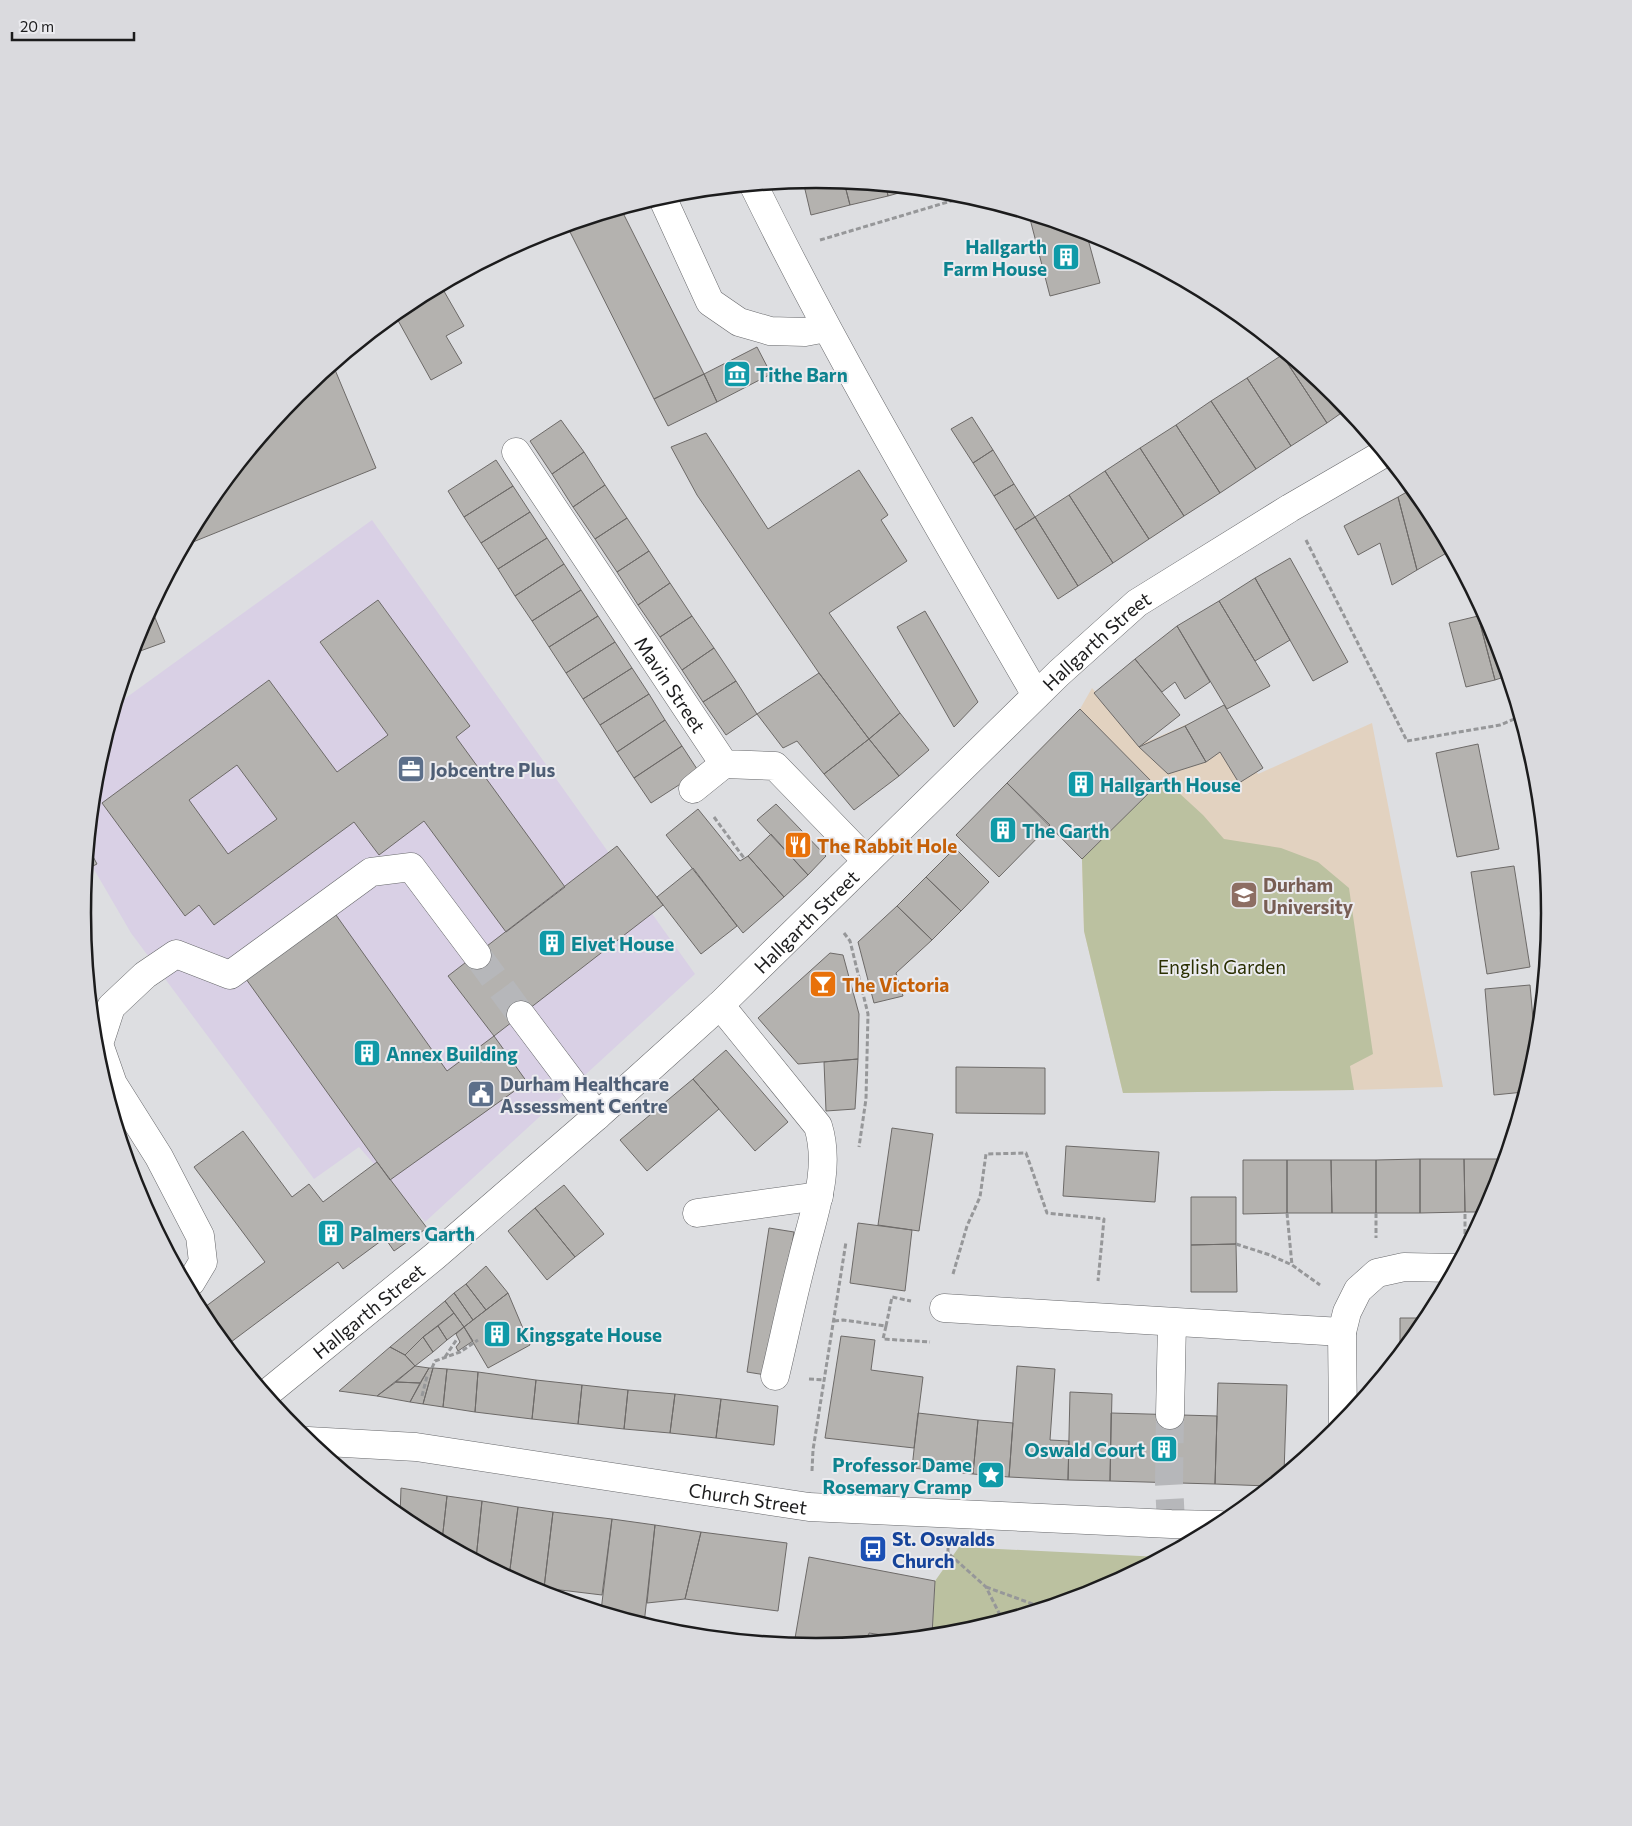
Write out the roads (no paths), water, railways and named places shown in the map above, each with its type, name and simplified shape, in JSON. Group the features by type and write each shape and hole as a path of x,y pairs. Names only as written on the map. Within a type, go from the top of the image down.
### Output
{"street":[{"path":"756,191 826,328 1036,695"},
{"path":"665,204 710,302 739,322 770,330 805,332 826,328"},
{"name":"Mavin Street","path":"516,452 724,764"},
{"name":"Hallgarth Street","path":"270,1390 435,1256 597,1116 720,1005 1036,695 1138,604 1290,508 1379,457"},
{"path":"693,789 724,764 775,766 867,861"},
{"path":"102,1035 111,1007 145,975 176,954 230,975 371,872 411,867 477,955"},
{"path":"720,1005 818,1126 822,1139 823,1168 819,1196 802,1258 775,1376"},
{"path":"521,1015 597,1116"},
{"path":"110,1076 113,1084 159,1156 200,1236 203,1262 192,1281"},
{"path":"697,1213 819,1196"},
{"path":"1342,1410 1344,1322 1358,1290 1377,1273 1404,1267 1448,1268"},
{"path":"944,1308 1172,1323 1344,1322"},
{"path":"1170,1415 1172,1323"},
{"name":"Church Street","path":"320,1441 416,1447 809,1507 1206,1524"}],"tunnel":[{"path":"477,955 521,1015"},
{"path":"1170,1415 1169,1483 1171,1524"}],"place":[{"name":"Hallgarth Farm House","path":"1066,257"},
{"name":"Tithe Barn","path":"737,374"},
{"name":"Jobcentre Plus","path":"411,769"},
{"name":"Hallgarth House","path":"1081,784"},
{"name":"The Garth","path":"1003,830"},
{"name":"The Rabbit Hole","path":"798,845"},
{"name":"Durham University","path":"1244,895"},
{"name":"Elvet House","path":"552,943"},
{"name":"The Victoria","path":"823,984"},
{"name":"Annex Building","path":"367,1053"},
{"name":"Durham Healthcare Assessment Centre","path":"481,1094"},
{"name":"Palmers Garth","path":"331,1233"},
{"name":"Kingsgate House","path":"497,1334"},
{"name":"Oswald Court","path":"1164,1449"},
{"name":"Professor Dame Rosemary Cramp","path":"991,1475"},
{"name":"St. Oswalds Church","path":"873,1549"}],"park label":[{"name":"English Garden","path":"1222,966"}]}
